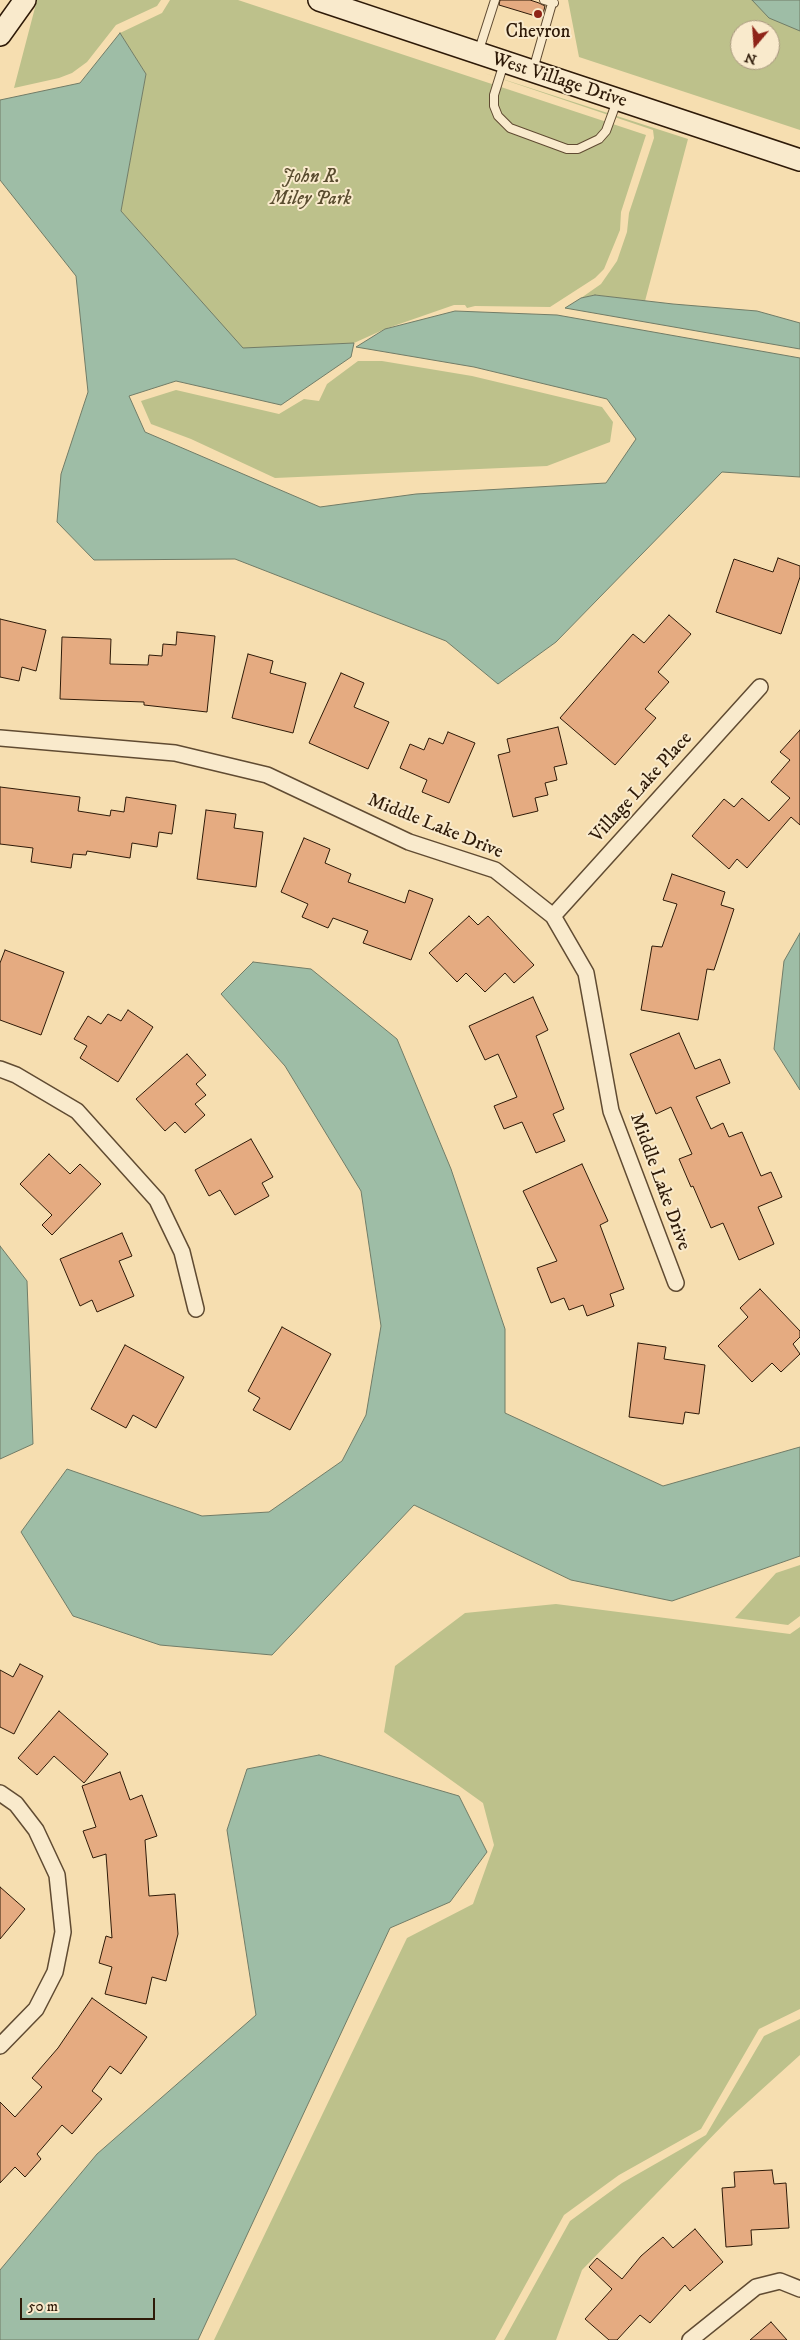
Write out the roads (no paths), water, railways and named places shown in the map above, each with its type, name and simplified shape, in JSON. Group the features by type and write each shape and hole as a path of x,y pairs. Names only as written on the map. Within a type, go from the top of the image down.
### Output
{"street":[{"path":"0,35 25,0"},
{"name":"West Village Drive","path":"318,0 800,160"},
{"name":"Village Lake Place","path":"553,916 760,687"},
{"name":"Middle Lake Drive","path":"0,738 175,753 267,775 408,842 495,870 553,916 586,973 611,1111 676,1283"},
{"path":"0,1069 16,1075 77,1111 157,1200 182,1252 196,1309"},
{"path":"0,1793 16,1804 36,1830 57,1875 63,1932 55,1972 36,2009 0,2046"},
{"path":"690,2340 756,2287 780,2281 800,2289"}],"lane":[{"path":"478,54 495,0"},
{"path":"533,72 553,2 544,0"},
{"path":"504,62 494,95 494,106 498,116 510,128 567,148 578,149 599,139 606,131 618,100"}],"place":[{"name":"Chevron","path":"538,14"}],"park label":[{"name":"John R. Miley Park","path":"311,189"}]}
